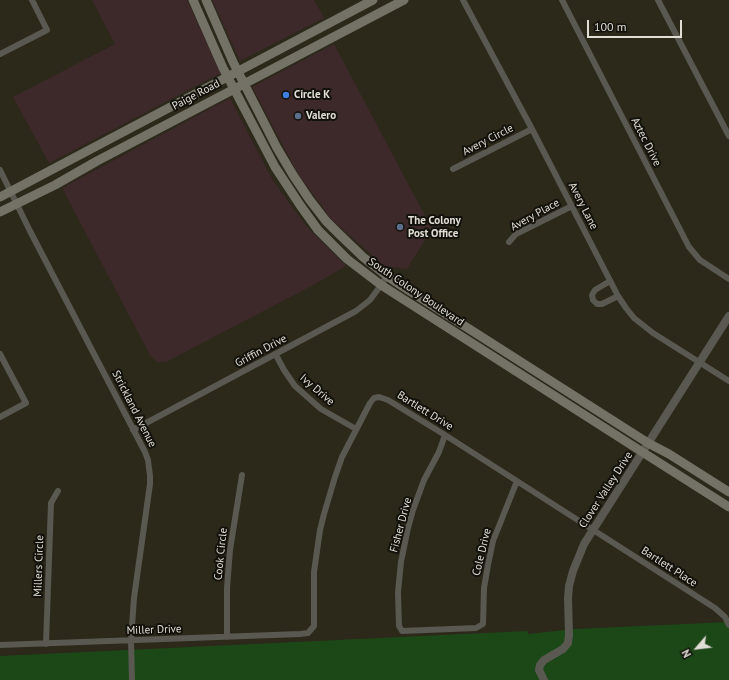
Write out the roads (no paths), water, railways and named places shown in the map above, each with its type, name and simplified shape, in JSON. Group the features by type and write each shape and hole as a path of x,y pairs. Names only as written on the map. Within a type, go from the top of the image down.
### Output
{"main road":[{"name":"South Colony Boulevard","path":"206,0 244,84 277,148 293,175 326,221 362,257 386,276 648,443 669,454 729,492"},
{"name":"Paige Road","path":"0,197 373,0"},
{"name":"Paige Road","path":"0,212 55,185 129,144 404,0"},
{"name":"South Colony Boulevard","path":"197,2 234,89 275,167 318,230 336,248 381,285 729,507"},
{"path":"319,28 328,40"},
{"path":"122,132 129,144"},
{"path":"300,205 309,198"},
{"path":"336,248 338,234"},
{"path":"489,354 495,345"}],"street":[{"path":"0,54 47,30 32,0"},
{"name":"Avery Lane","path":"463,0 532,129 618,296 630,313 644,326 729,381"},
{"name":"Aztec Drive","path":"562,0 689,247 700,260 729,279"},
{"path":"658,0 729,136"},
{"name":"Avery Circle","path":"453,169 532,129"},
{"name":"Strickland Avenue","path":"0,170 16,204 148,460 150,476 149,496 141,542 134,598 131,640 132,680"},
{"name":"Avery Place","path":"509,242 516,234 572,206"},
{"name":"Griffin Drive","path":"133,430 356,311 370,300 386,276"},
{"path":"610,281 594,290 592,294 593,300 597,304 602,304 618,296"},
{"name":"Clover Valley Drive","path":"544,680 539,670 540,665 544,660 563,649 568,643 569,586 584,544 729,316"},
{"path":"0,354 26,403 0,417"},
{"name":"Ivy Drive","path":"276,355 295,386 321,409 356,429"},
{"name":"Bartlett Drive","path":"308,633 314,626 314,572 320,530 342,457 374,398 379,397 388,400 593,530"},
{"name":"Fisher Drive","path":"445,435 440,452 424,480 408,528 401,562 398,592 400,626 402,630 476,628"},
{"name":"Cook Circle","path":"227,637 230,550 242,475"},
{"name":"Cole Drive","path":"476,628 483,624 484,588 493,541 517,481"},
{"name":"Millers Circle","path":"46,644 51,503 58,491"},
{"name":"Bartlett Place","path":"593,530 715,608 725,617 729,625"},
{"name":"Miller Drive","path":"0,645 308,633"}],"place":[{"name":"Circle K","path":"286,95"},
{"name":"Valero","path":"298,116"},
{"name":"The Colony Post Office","path":"400,227"}]}
